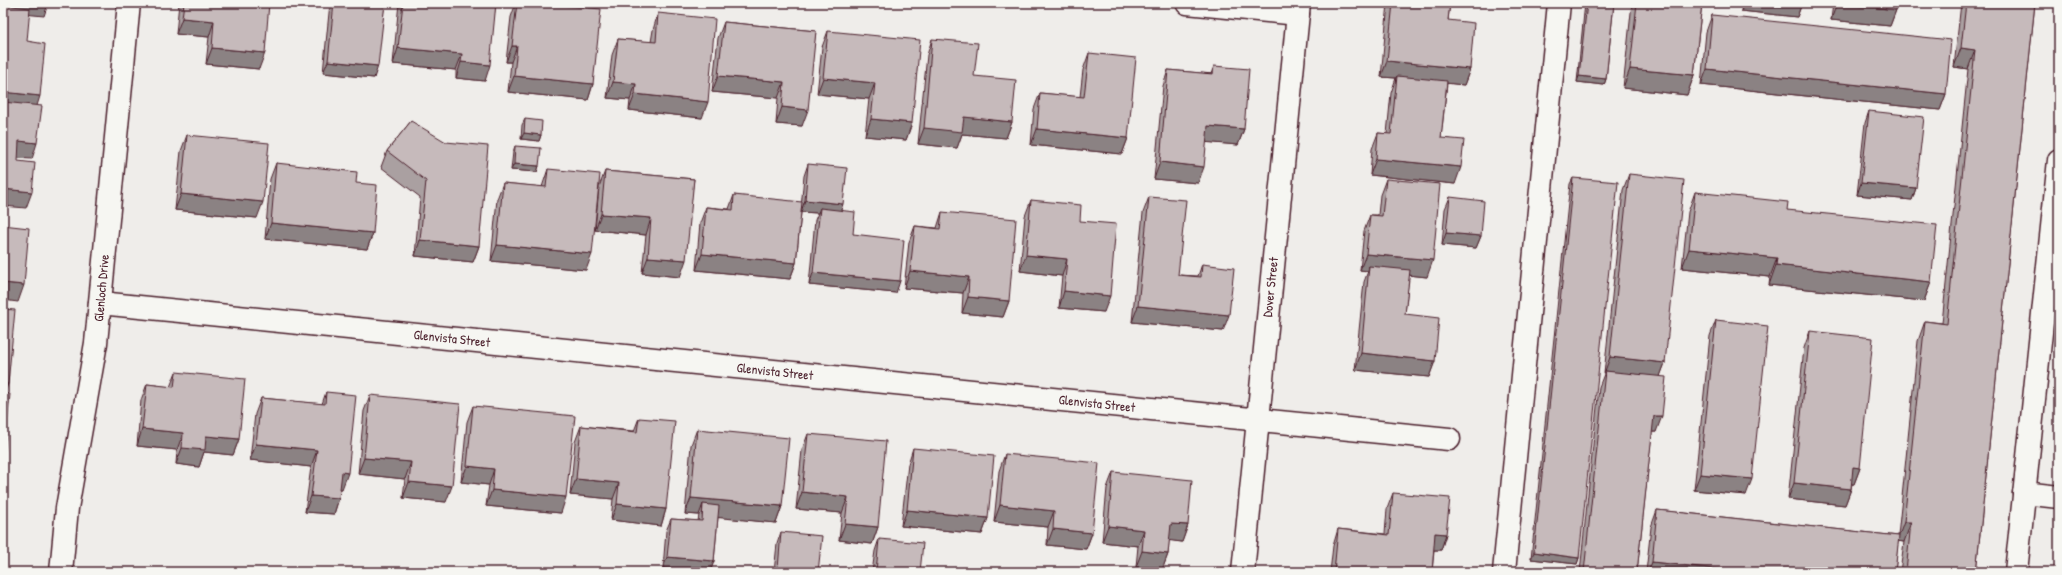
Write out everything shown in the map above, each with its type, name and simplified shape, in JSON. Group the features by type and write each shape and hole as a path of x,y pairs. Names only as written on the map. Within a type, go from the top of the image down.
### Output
{"street":[{"name":"Glenloch Drive","path":"61,572 67,508 96,343 129,3"},
{"path":"1187,3 1298,8"},
{"path":"1504,572 1560,3"},
{"name":"Dover Street","path":"1242,572 1298,8"},
{"path":"2016,572 2059,160"},
{"name":"Glenvista Street","path":"100,303 1449,439"},
{"path":"2024,493 2059,498"}],"building":[{"path":"184,3 269,3 265,53 212,48 214,21 182,18"},
{"path":"334,3 385,3 378,66 328,61"},
{"path":"403,3 496,3 490,65 461,62 462,54 398,48"},
{"path":"517,3 540,3 601,9 593,84 514,76 517,46 512,46"},
{"path":"1393,3 1450,3 1448,20 1474,23 1470,69 1387,61"},
{"path":"1587,3 1614,3 1606,79 1579,76"},
{"path":"1637,3 1702,3 1694,75 1630,69"},
{"path":"1837,3 1897,3 1896,10"},
{"path":"1966,3 2035,3 1976,572 1906,572 1911,522 1904,522 1925,321 1947,324 1975,50 1961,48"},
{"path":"3,5 30,8 27,41 45,44 40,96 3,92"},
{"path":"658,13 715,19 708,102 635,94 636,84 613,82 618,39 656,42"},
{"path":"1712,15 1951,40 1946,94 1707,69"},
{"path":"724,22 816,31 808,110 782,107 784,82 718,76"},
{"path":"828,31 920,40 912,123 871,119 875,83 823,78"},
{"path":"932,39 978,43 974,76 1016,80 1012,122 964,117 962,132 924,128"},
{"path":"1089,53 1136,58 1128,138 1037,129 1040,93 1084,97"},
{"path":"1214,66 1249,69 1244,129 1208,126 1204,167 1160,162 1168,70 1213,74"},
{"path":"1397,76 1447,81 1441,138 1464,140 1461,167 1376,159 1378,133 1391,134"},
{"path":"3,102 42,106 37,143 19,141 18,161 35,163 32,192 3,189"},
{"path":"1869,111 1924,117 1916,188 1861,183"},
{"path":"525,119 542,121 541,135 524,133"},
{"path":"411,121 446,142 488,146 479,246 420,240 426,181 387,151"},
{"path":"187,135 269,143 263,202 181,194"},
{"path":"515,146 541,148 539,166 514,164"},
{"path":"276,163 357,172 356,183 377,185 373,233 271,223"},
{"path":"808,164 847,168 843,204 805,200"},
{"path":"548,169 600,174 592,254 497,245 503,183 546,187"},
{"path":"605,171 694,179 686,260 648,257 651,218 601,214"},
{"path":"1629,174 1684,180 1665,363 1610,357"},
{"path":"1573,178 1618,182 1579,558 1534,552"},
{"path":"1386,179 1440,184 1433,260 1366,254 1370,215 1382,216"},
{"path":"1695,192 1788,202 1787,210 1937,225 1931,282 1776,265 1777,258 1689,249"},
{"path":"734,195 802,202 796,263 702,254 706,207 733,210"},
{"path":"1149,197 1186,200 1178,275 1201,277 1202,264 1234,268 1229,315 1138,306"},
{"path":"1450,197 1484,201 1481,236 1446,233"},
{"path":"1031,200 1081,205 1080,221 1116,224 1110,296 1064,291 1067,259 1026,255"},
{"path":"820,208 855,212 853,234 904,240 900,281 813,273"},
{"path":"942,212 1016,219 1009,301 968,297 969,277 910,271 915,226 940,229"},
{"path":"3,225 29,228 24,285 3,283"},
{"path":"1369,266 1410,270 1405,314 1439,318 1435,361 1361,353"},
{"path":"3,309 15,310 8,384 3,383"},
{"path":"1716,320 1768,326 1752,479 1700,474"},
{"path":"1810,331 1873,338 1860,468 1853,467 1851,489 1794,483"},
{"path":"1605,371 1666,377 1662,416 1654,416 1637,572 1584,572"},
{"path":"176,372 245,379 239,439 206,436 205,450 182,448 183,433 142,429 147,384 174,387"},
{"path":"326,392 356,395 348,473 342,472 339,498 311,496 317,450 256,444 261,398 325,404"},
{"path":"3,393 10,394 3,467"},
{"path":"370,395 460,404 452,486 409,482 411,462 364,458"},
{"path":"473,406 575,416 566,497 492,490 494,469 467,466"},
{"path":"639,418 675,421 666,509 617,504 619,483 576,479 581,426 637,432"},
{"path":"697,429 789,438 782,506 691,498"},
{"path":"808,434 886,441 878,527 845,524 848,497 802,492"},
{"path":"913,448 994,456 988,518 907,510"},
{"path":"1005,454 1099,463 1092,533 1053,529 1054,511 1000,505"},
{"path":"1113,472 1192,480 1188,525 1171,524 1168,554 1142,551 1144,530 1108,526"},
{"path":"1393,493 1450,498 1446,534 1435,533 1432,572 1334,572 1338,529 1389,535"},
{"path":"703,504 719,506 714,561 667,557 671,519 702,521"},
{"path":"1657,510 1899,536 1895,572 1747,572 1652,562"},
{"path":"781,532 822,536 818,572 778,569"},
{"path":"879,539 923,543 920,572 876,572"}]}
